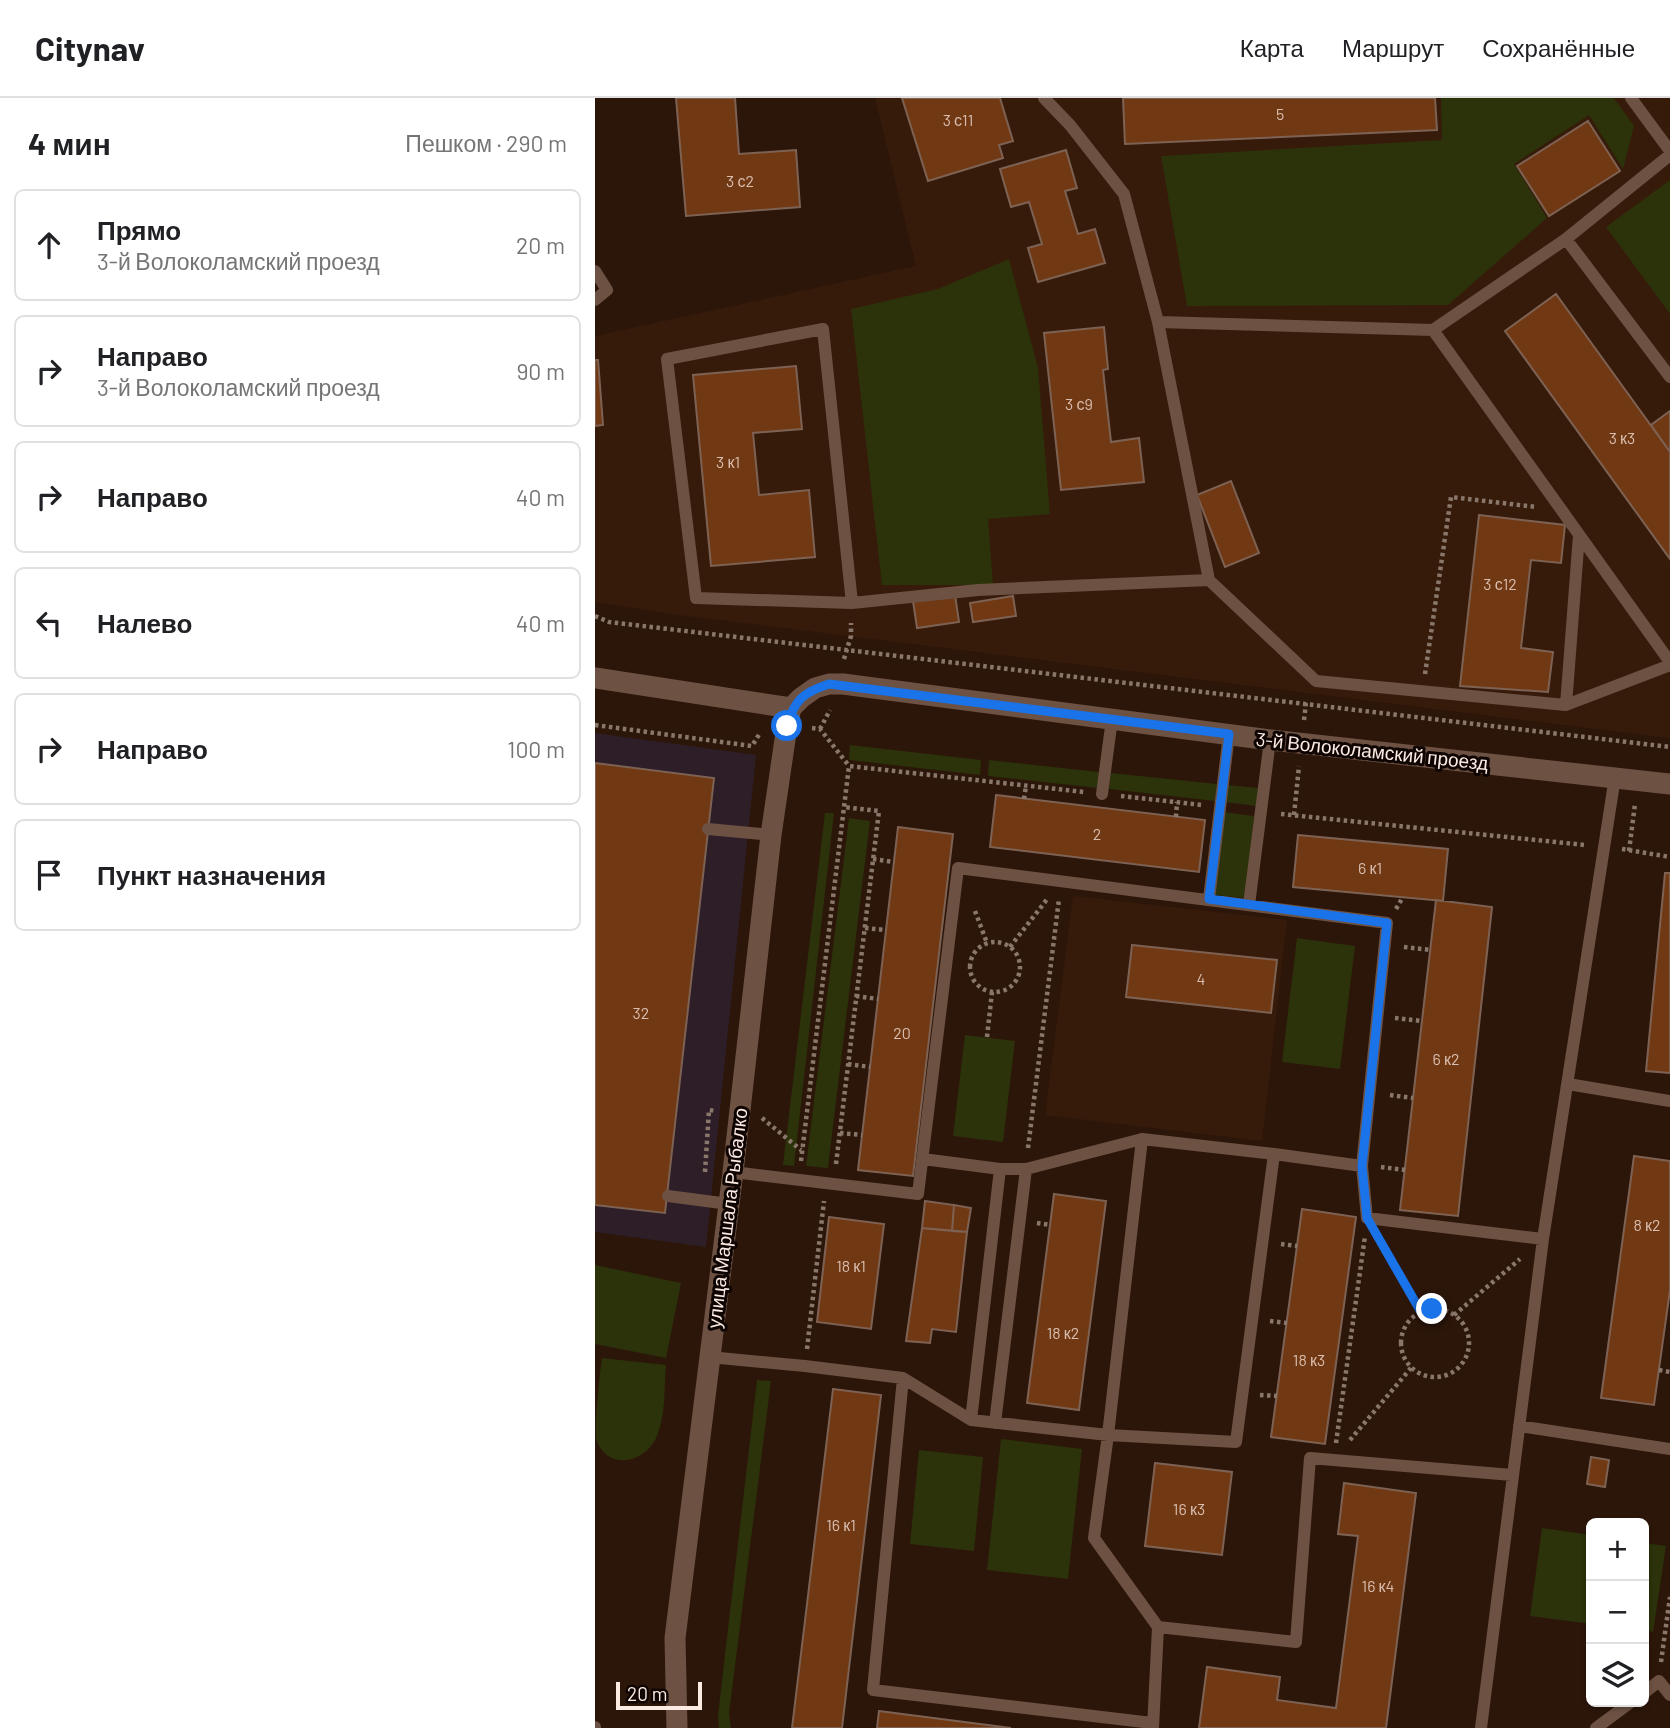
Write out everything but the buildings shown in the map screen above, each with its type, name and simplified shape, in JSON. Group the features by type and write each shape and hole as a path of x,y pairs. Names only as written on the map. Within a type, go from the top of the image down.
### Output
{"street":[{"path":"595,678 796,718"},
{"name":"3-й Волоколамский проезд","path":"796,718 801,698 815,688 843,684 1270,740 1670,784"},
{"name":"улица Маршала Рыбалко","path":"677,1728 674,1639 733,1172 771,835 787,726 796,718"}],"lane":[{"path":"1044,98 1070,125 1124,194 1158,322 1209,580 1316,681 1566,705 1670,664 1433,330"},
{"path":"1158,322 1433,330 1566,239 1670,153 1631,98"},
{"path":"1566,239 1670,377"},
{"path":"595,271 607,290 595,300"},
{"path":"852,603 823,329 667,359 696,598 852,603 978,590 1209,580"},
{"path":"1566,705 1580,535"},
{"path":"1102,794 1112,719"},
{"path":"1209,899 1229,734"},
{"path":"1249,905 1270,740"},
{"path":"1481,1728 1543,1239 1615,777"},
{"path":"708,829 771,835"},
{"path":"733,1172 918,1194 958,868 1387,923 1362,1166 1367,1218 1543,1239"},
{"path":"1568,1084 1670,1101"},
{"path":"923,1159 1025,1169 1142,1139 1362,1166"},
{"path":"903,1378 873,1689 1152,1726 1158,1627 1094,1538 1142,1139"},
{"path":"709,1357 903,1378 971,1420 1108,1435 1236,1442 1274,1154"},
{"path":"971,1420 1000,1168"},
{"path":"995,1423 1025,1169"},
{"path":"668,1196 729,1204"},
{"path":"1519,1426 1670,1449"},
{"path":"1158,1627 1296,1642 1310,1458 1512,1475"},
{"path":"1649,1689 1659,1681 1670,1695"},
{"path":"1596,1728 1625,1707"}],"path":[{"path":"1422,693 1451,497 1561,510"},
{"path":"595,616 609,622 1670,747"},
{"path":"1304,727 1306,703"},
{"path":"820,729 830,710"},
{"path":"796,718 820,729 849,766"},
{"path":"595,725 752,746"},
{"path":"1294,815 1299,765"},
{"path":"1024,799 1026,785"},
{"path":"1176,817 1177,802"},
{"path":"1629,850 1636,803"},
{"path":"805,1366 811,1308 840,1133 879,811 843,807"},
{"path":"873,859 894,862"},
{"path":"1010,947 1062,881"},
{"path":"1025,1169 1062,881"},
{"path":"865,928 886,930"},
{"path":"987,943 1003,943 1010,947 1019,960 1019,976 1008,989 992,992 983,989 972,978 970,961 979,947 987,943"},
{"path":"1385,946 1431,950"},
{"path":"987,1037 992,992"},
{"path":"856,996 878,999"},
{"path":"848,1064 870,1067"},
{"path":"758,1115 802,1151"},
{"path":"840,1133 862,1135"},
{"path":"1367,1218 1421,1312"},
{"path":"1333,1460 1367,1218"},
{"path":"1454,1315 1543,1239"},
{"path":"811,1308 818,1309"},
{"path":"1432,1309 1454,1315 1462,1323 1469,1345 1461,1366 1452,1373 1442,1377 1420,1374 1404,1359 1401,1337 1412,1318 1421,1312 1432,1309"},
{"path":"1333,1460 1411,1368"},
{"path":"1659,1370 1670,1372"},
{"path":"1659,1681 1670,1597"}],"shaded area":[{"path":"875,98 1670,98 1670,738 679,615 595,602 595,336 916,266"},
{"path":"595,733 756,755 706,1247 595,1232"},
{"path":"1073,896 1287,920 1262,1141 1045,1115"}],"green space":[{"path":"1441,98 1614,98 1634,126 1623,169 1589,115 1514,164 1547,218 1448,305 1187,306 1161,156 1442,140"},
{"path":"1670,180 1670,314 1606,227"},
{"path":"1009,259 1038,368 1050,514 988,519 993,585 882,585 851,309 938,289"},
{"path":"850,745 981,760 980,775 849,760"},
{"path":"989,760 1099,772 1098,788 988,776"},
{"path":"1111,773 1217,784 1215,801 1109,789"},
{"path":"1226,785 1258,788 1256,806 1225,802"},
{"path":"1223,812 1254,816 1245,898 1214,895"},
{"path":"825,813 834,813 794,1166 783,1165"},
{"path":"849,818 870,821 828,1168 806,1166"},
{"path":"1297,938 1355,946 1340,1069 1282,1062"},
{"path":"965,1035 1015,1041 1003,1142 953,1136"},
{"path":"595,1265 681,1283 666,1358 595,1344"},
{"path":"602,1358 666,1365 660,1428 652,1445 636,1458 617,1460 601,1449 596,1439"},
{"path":"757,1380 771,1381 729,1713 731,1728 719,1728 718,1715"},
{"path":"1001,1439 1082,1449 1068,1579 987,1570"},
{"path":"919,1450 983,1457 974,1551 910,1544"},
{"path":"1542,1528 1586,1534 1586,1623 1530,1616"},
{"path":"1649,1544 1666,1546 1653,1632 1649,1631"}],"route":[{"path":"787,726 792,708 801,698 815,688 843,684 1229,734 1209,899 1387,923 1362,1166 1367,1218 1421,1312 1432,1309"}]}
